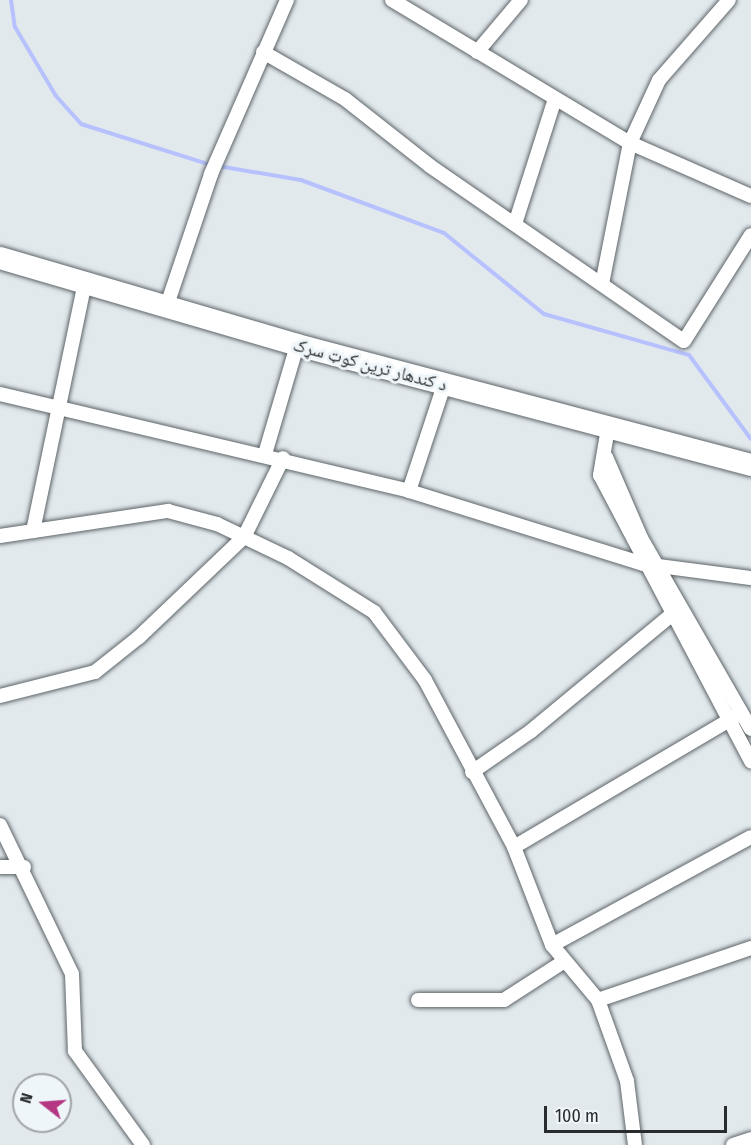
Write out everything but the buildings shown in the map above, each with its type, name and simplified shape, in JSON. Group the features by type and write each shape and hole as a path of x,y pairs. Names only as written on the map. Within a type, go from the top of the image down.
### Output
{"main road":[{"name":"د کندهار ترين کوټ سړک","path":"0,258 297,345 748,465"}],"street":[{"path":"166,308 211,174 287,0"},
{"path":"392,0 630,143 751,196"},
{"path":"477,52 521,0"},
{"path":"602,284 630,143 658,80 729,0"},
{"path":"263,52 345,99 515,224 684,341 751,235"},
{"path":"515,224 555,99"},
{"path":"33,531 85,283"},
{"path":"265,453 297,345"},
{"path":"409,491 444,385"},
{"path":"0,394 265,453 409,491 651,565 751,578"},
{"path":"608,428 606,457 671,615 751,762"},
{"path":"0,696 95,672 196,588 244,537 283,458"},
{"path":"0,536 168,511 244,537 374,612 420,672 514,847 552,945 563,962 598,1000 627,1080 635,1145"},
{"path":"651,565 751,729"},
{"path":"472,772 531,731 671,615"},
{"path":"514,847 742,713"},
{"path":"0,825 24,867 72,974 75,1051 143,1145"},
{"path":"552,945 751,837"},
{"path":"0,867 24,867"},
{"path":"598,1000 751,948"},
{"path":"418,1000 504,1000 563,962"},
{"path":"733,1145 751,1139"}],"waterway":[{"path":"11,0 15,27 56,96 81,124 211,165"},
{"path":"218,166 301,180 444,233 544,314 689,355 751,439"}]}
